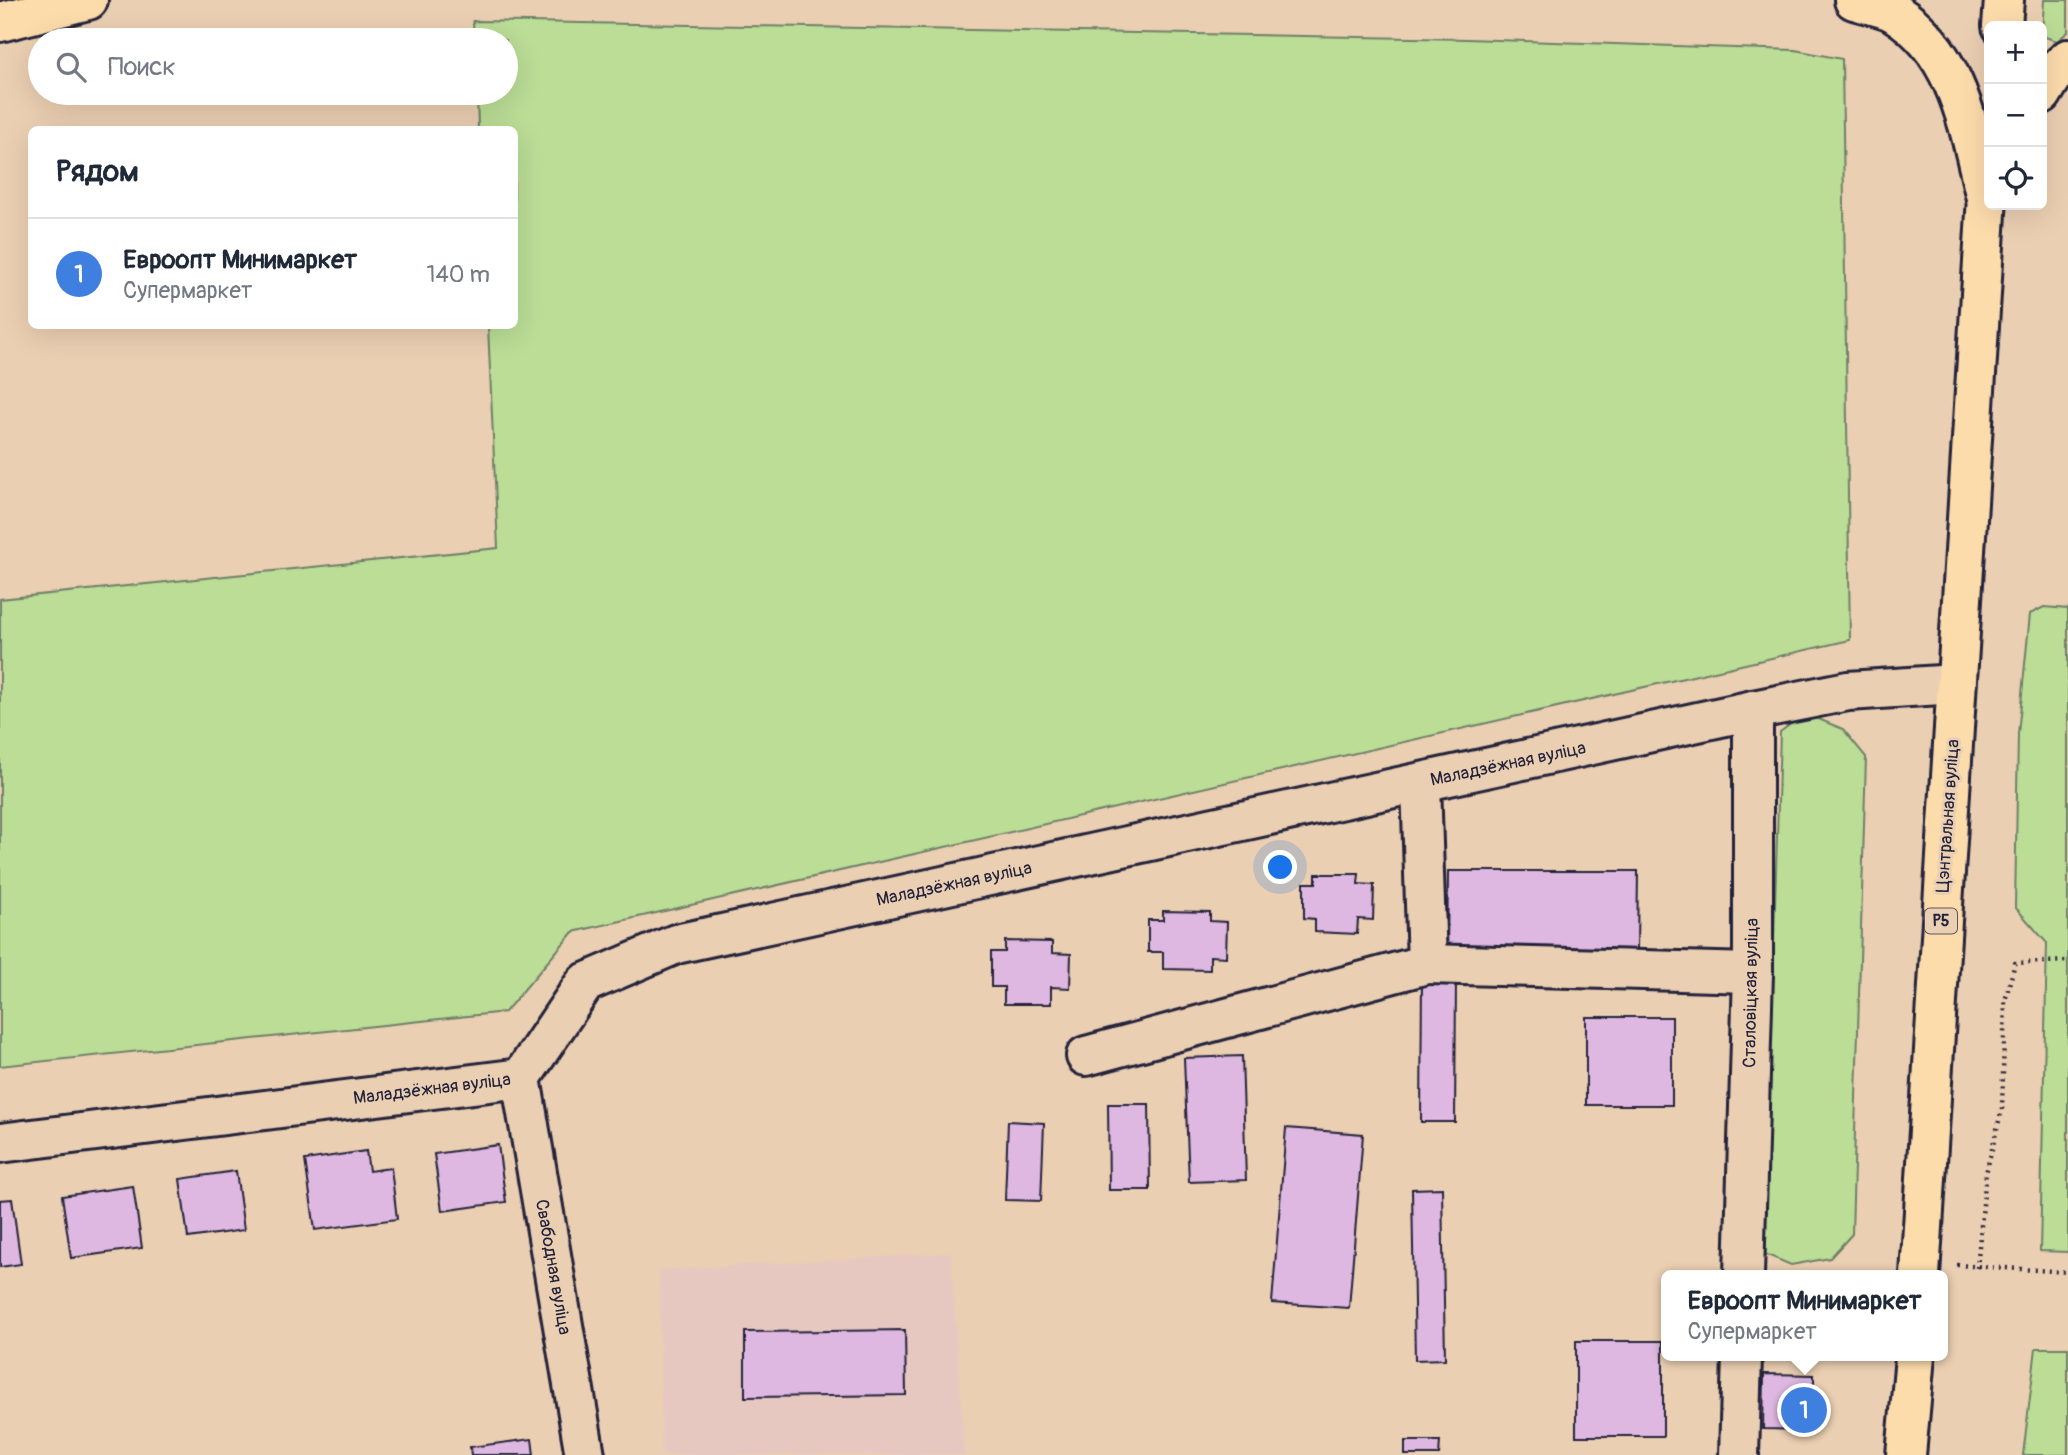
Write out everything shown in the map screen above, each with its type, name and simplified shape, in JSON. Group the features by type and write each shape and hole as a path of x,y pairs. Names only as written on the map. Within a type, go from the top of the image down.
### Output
{"main road":[{"path":"0,22 88,0"},
{"path":"1854,0 1894,12 1934,46 1953,77 1984,173"},
{"path":"2002,21 2004,0"},
{"path":"2047,86 2058,68 2068,59"},
{"name":"Цэнтральная вуліца","path":"1920,1268 1986,210"},
{"path":"1906,1455 1915,1361"}],"street":[{"name":"Маладзёжная вуліца","path":"0,1143 521,1078 584,983 676,944 1753,710 1848,691 1956,684"},
{"name":"Сталовіцкая вуліца","path":"1744,1270 1753,973 1753,710"},
{"path":"1421,783 1427,964"},
{"path":"1086,1056 1427,964 1753,973"},
{"name":"Свабодная вуліца","path":"521,1078 585,1455"},
{"path":"1739,1455 1742,1361"}],"path":[{"path":"1977,1268 1986,1173 2002,1109 2005,1001 2015,963 2068,961"},
{"path":"1920,1268 2068,1272"}],"shaded area":[{"path":"951,1253 965,1455 662,1455 659,1270"}],"green space":[{"path":"2044,0 2068,0 2068,32 2057,41 2047,38 2047,21 2043,21"},
{"path":"473,21 1467,39 1795,50 1842,59 1850,640 573,932 505,1012 0,1066 0,599 498,548 488,329 518,329 518,126 478,126 477,105 518,105 518,28 473,28"},
{"path":"2044,607 2068,609 2068,1252 2040,1251 2047,943 2015,907 2018,734 2030,614"},
{"path":"1816,718 1843,729 1866,757 1852,1234 1830,1258 1791,1265 1765,1254 1780,732 1795,721"},
{"path":"2036,1348 2068,1348 2068,1455 2023,1455"}],"building":[{"path":"1448,871 1638,871 1637,950 1447,950"},
{"path":"1316,874 1359,874 1358,884 1374,885 1373,920 1358,919 1357,934 1315,932 1315,919 1304,918 1304,883 1316,883"},
{"path":"1163,911 1210,912 1210,921 1227,922 1226,957 1210,956 1210,970 1163,969 1163,952 1148,952 1148,920 1163,920"},
{"path":"1005,941 1052,942 1052,953 1071,954 1070,988 1051,987 1051,1004 1004,1004 1004,987 991,987 991,952 1005,952"},
{"path":"1422,977 1456,977 1455,1122 1421,1122"},
{"path":"1586,1017 1672,1017 1672,1105 1586,1105"},
{"path":"1242,1056 1246,1180 1189,1182 1184,1058"},
{"path":"1108,1104 1149,1104 1150,1190 1109,1190"},
{"path":"1008,1121 1044,1123 1041,1201 1005,1200"},
{"path":"1286,1128 1363,1134 1349,1308 1272,1303"},
{"path":"498,1145 506,1202 442,1211 434,1154"},
{"path":"366,1151 369,1171 391,1168 397,1219 315,1230 305,1160"},
{"path":"236,1171 244,1230 188,1238 180,1179"},
{"path":"133,1186 142,1248 71,1258 62,1196"},
{"path":"1442,1188 1445,1359 1415,1360 1412,1189"},
{"path":"12,1199 21,1264 0,1267 0,1200"},
{"path":"905,1330 906,1395 745,1397 745,1332"},
{"path":"1576,1341 1661,1341 1663,1436 1576,1436"},
{"path":"1764,1374 1814,1375 1814,1430 1763,1429"},
{"path":"532,1439 534,1455 471,1455 470,1447"},
{"path":"1405,1441 1440,1441 1439,1455 1405,1455"}],"place":[{"name":"Евроопт Минимаркет","path":"1804,1410"}]}
